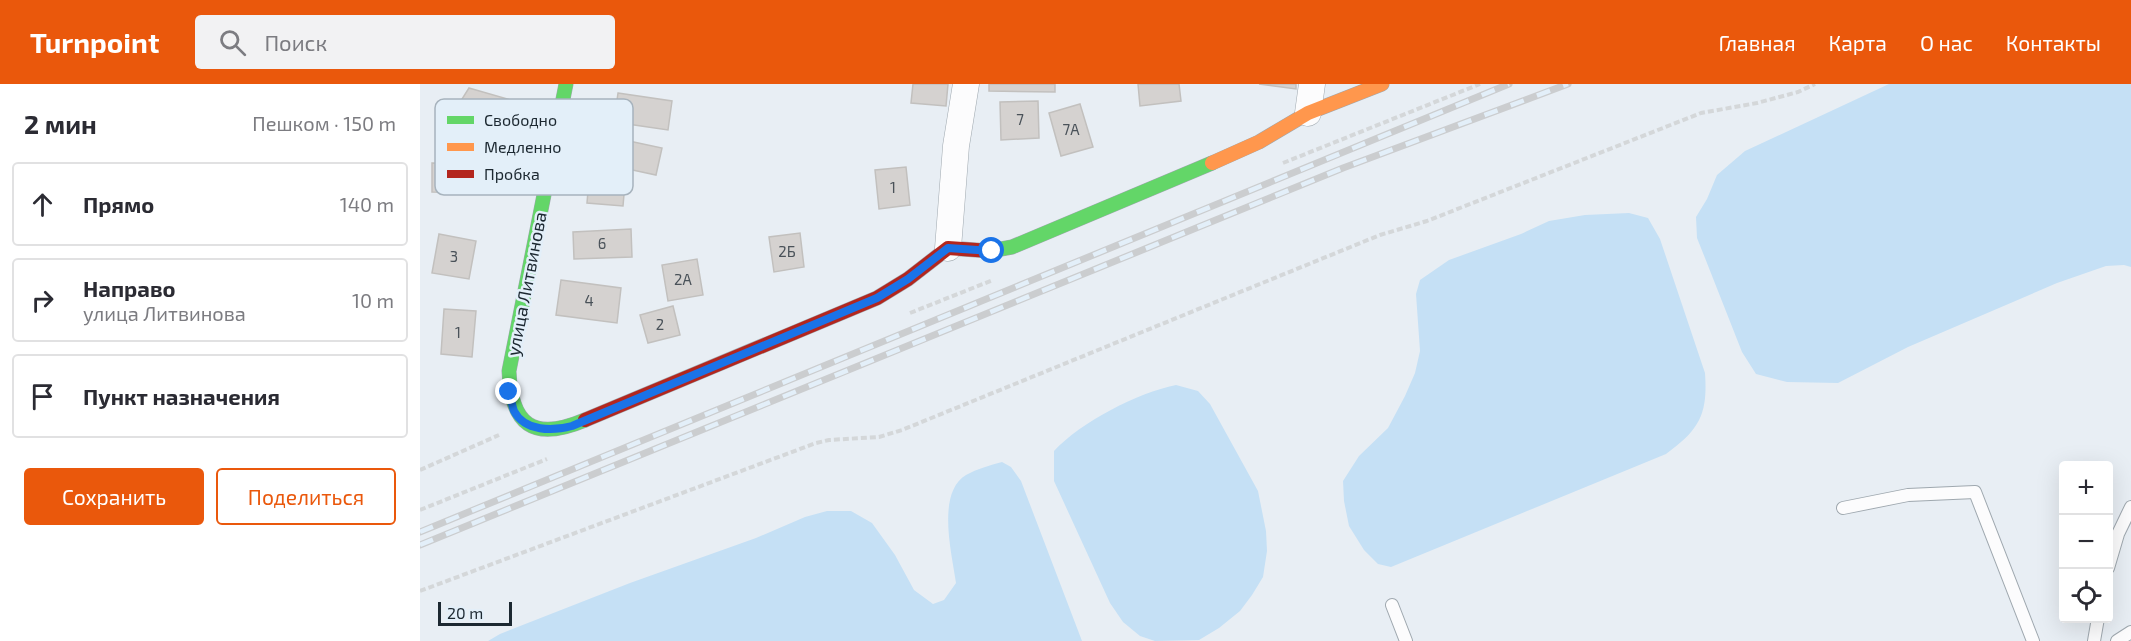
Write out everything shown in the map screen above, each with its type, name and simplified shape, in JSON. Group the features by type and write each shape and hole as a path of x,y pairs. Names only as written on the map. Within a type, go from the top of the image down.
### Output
{"street":[{"name":"улица Литвинова","path":"563,99 566,84"},
{"path":"948,248 956,146 966,84"},
{"path":"1308,113 1312,84"},
{"path":"525,423 542,429 557,430 582,421 877,298 908,279 948,248 992,251 1012,247 1259,142 1308,113 1382,84"},
{"name":"улица Литвинова","path":"525,423 515,412 509,392 510,371 544,195"}],"lane":[{"path":"1843,508 1908,495 1975,492 2033,641"},
{"path":"2113,553 2118,534 2131,507"},
{"path":"1392,605 1406,641"},
{"path":"2094,641 2097,623"},
{"path":"2117,641 2131,632"}],"path":[{"path":"1282,164 1480,84"},
{"path":"420,591 816,443 879,436 902,430 1380,235 1427,221 1701,113 1757,103 1798,92 1815,84"},
{"path":"908,314 996,279"},
{"path":"420,470 525,423"},
{"path":"420,510 557,455"}],"shaded area":[{"path":"1889,84 2131,84 2131,267 2106,266 2057,283 1908,347 1838,383 1787,382 1756,374 1742,352 1697,238 1696,217 1717,175 1745,151"},
{"path":"1629,213 1648,218 1660,239 1705,373 1703,411 1694,429 1666,454 1391,567 1378,564 1364,550 1349,526 1343,481 1359,456 1388,428 1415,373 1420,351 1416,294 1420,280 1449,260 1521,234 1549,221 1585,215"},
{"path":"1176,385 1198,391 1210,404 1258,491 1266,531 1267,551 1263,577 1252,595 1240,611 1219,628 1199,640 1155,641 1140,636 1123,622 1110,603 1054,481 1054,451 1065,440 1110,410 1144,395"},
{"path":"1002,462 1011,467 1021,481 1082,641 488,641 500,634 630,583 756,538 805,517 827,511 851,511 872,523 895,555 914,590 933,604 944,600 956,583 948,525 951,495 966,475"}],"building":[{"path":"913,84 948,84 946,106 911,103"},
{"path":"989,84 1055,84 1055,92 989,91"},
{"path":"1138,84 1179,84 1181,101 1140,106"},
{"path":"1259,84 1296,84 1296,89"},
{"path":"469,88 507,99 462,99"},
{"path":"618,93 672,101 668,130 633,125 633,99 617,99"},
{"path":"1038,101 1039,138 1001,140 1000,102"},
{"path":"1080,104 1093,147 1061,156 1049,113"},
{"path":"633,142 662,148 656,175 633,170"},
{"path":"432,163 435,163 435,192 432,192"},
{"path":"906,167 910,205 879,209 875,170"},
{"path":"588,195 624,195 623,206 587,203"},
{"path":"631,229 632,257 574,259 573,232"},
{"path":"800,233 804,267 774,272 769,237"},
{"path":"439,234 476,241 469,279 432,273"},
{"path":"697,259 703,295 668,301 662,265"},
{"path":"561,280 621,288 617,323 556,315"},
{"path":"673,306 680,335 648,343 640,315"},
{"path":"444,309 476,311 472,357 441,354"}],"railway":[{"path":"420,532 1509,84"},
{"path":"420,545 1343,168 1568,84"}],"traffic: fast":[{"path":"563,99 566,84"},
{"path":"990,251 1012,247 1212,163"},
{"path":"544,195 509,371 511,390 514,405 528,424 551,429 585,420"}],"traffic: slow":[{"path":"1212,163 1259,142 1308,113 1382,84"}],"traffic: jam":[{"path":"585,420 877,298 908,279 948,248 990,251"}],"route":[{"path":"509,392 515,412 525,423 542,429 557,430 572,426 877,298 908,279 948,248 992,251"}]}
